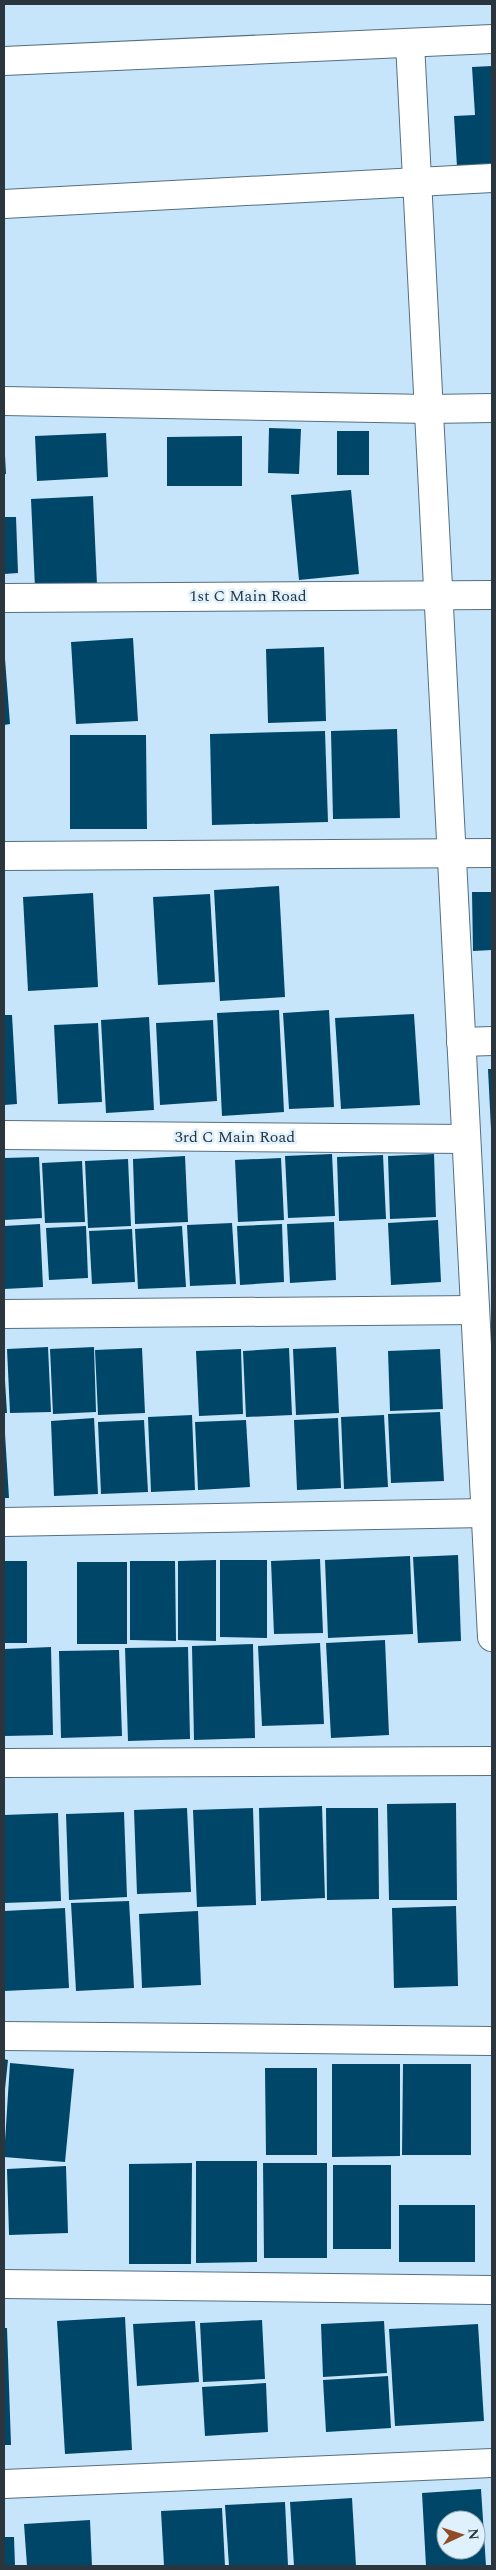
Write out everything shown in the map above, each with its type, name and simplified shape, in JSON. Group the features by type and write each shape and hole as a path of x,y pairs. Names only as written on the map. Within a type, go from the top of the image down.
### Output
{"street":[{"path":"4,61 492,39"},
{"path":"410,43 466,1139 482,1228 476,1310 486,1405 486,1513 492,1637"},
{"path":"4,204 492,178"},
{"path":"4,401 429,409 492,408"},
{"name":"1st C Main Road","path":"4,598 492,595"},
{"path":"4,856 492,853"},
{"path":"461,1042 492,1041"},
{"name":"3rd C Main Road","path":"4,1135 466,1139"},
{"path":"4,1314 476,1310"},
{"path":"4,1522 486,1513"},
{"path":"4,1763 492,1761"},
{"path":"4,2036 492,2041"},
{"path":"4,2284 492,2290"},
{"path":"4,2484 492,2463"}],"building":[{"path":"492,66 492,164 457,167 454,116 475,115 472,67"},
{"path":"269,428 301,429 299,474 268,473"},
{"path":"337,431 369,431 369,475 337,475"},
{"path":"106,433 108,477 37,481 35,436"},
{"path":"242,436 242,486 167,486 167,437"},
{"path":"5,456 6,474 4,474"},
{"path":"351,490 359,574 299,580 291,495"},
{"path":"93,496 97,585 35,588 31,499"},
{"path":"4,517 16,517 18,573 4,574"},
{"path":"133,638 138,721 76,724 71,642"},
{"path":"4,646 10,724 4,725"},
{"path":"324,647 326,721 268,723 266,649"},
{"path":"397,729 400,818 333,819 331,731"},
{"path":"325,731 328,822 212,825 210,734"},
{"path":"70,735 146,735 147,829 70,829"},
{"path":"279,886 285,997 220,1001 214,890"},
{"path":"472,892 492,892 492,950 473,951"},
{"path":"93,893 98,987 28,991 23,897"},
{"path":"210,894 215,982 158,985 153,897"},
{"path":"279,1010 284,1112 222,1116 217,1013"},
{"path":"329,1010 334,1107 289,1109 283,1013"},
{"path":"414,1014 420,1105 341,1109 335,1018"},
{"path":"4,1015 12,1015 17,1104 4,1105"},
{"path":"149,1017 154,1110 106,1113 101,1020"},
{"path":"213,1020 217,1101 160,1105 156,1023"},
{"path":"98,1023 102,1102 58,1104 54,1025"},
{"path":"488,1069 492,1069 492,1129 491,1129"},
{"path":"332,1154 335,1216 288,1218 285,1156"},
{"path":"434,1154 436,1217 390,1219 388,1156"},
{"path":"383,1155 386,1219 339,1221 337,1157"},
{"path":"185,1156 188,1222 135,1224 133,1159"},
{"path":"39,1157 42,1218 4,1220 4,1158"},
{"path":"281,1158 284,1220 238,1222 235,1160"},
{"path":"128,1159 131,1226 88,1228 85,1161"},
{"path":"82,1161 85,1222 45,1223 42,1163"},
{"path":"438,1220 441,1282 391,1285 388,1223"},
{"path":"334,1222 336,1280 290,1283 287,1224"},
{"path":"232,1223 236,1284 190,1286 187,1225"},
{"path":"40,1224 43,1287 4,1289 4,1226"},
{"path":"282,1224 284,1282 240,1285 237,1226"},
{"path":"86,1226 88,1278 49,1280 46,1228"},
{"path":"182,1226 186,1287 138,1289 135,1229"},
{"path":"132,1229 135,1282 92,1284 89,1231"},
{"path":"48,1347 51,1412 10,1413 7,1349"},
{"path":"94,1347 96,1412 53,1414 50,1349"},
{"path":"336,1347 339,1413 296,1415 293,1349"},
{"path":"142,1348 145,1413 98,1415 95,1350"},
{"path":"289,1348 292,1415 246,1417 243,1351"},
{"path":"241,1349 243,1414 199,1416 196,1351"},
{"path":"440,1349 443,1409 390,1411 388,1351"},
{"path":"5,1381 7,1413 4,1413"},
{"path":"440,1412 444,1481 391,1483 388,1414"},
{"path":"192,1415 195,1490 151,1492 148,1417"},
{"path":"384,1415 388,1487 344,1489 341,1417"},
{"path":"4,1418 9,1498 4,1498"},
{"path":"94,1418 98,1494 54,1496 51,1421"},
{"path":"338,1418 341,1488 297,1490 294,1420"},
{"path":"144,1420 148,1492 101,1494 98,1422"},
{"path":"246,1420 250,1487 198,1490 195,1422"},
{"path":"458,1555 461,1641 418,1643 413,1557"},
{"path":"410,1556 413,1634 328,1638 325,1560"},
{"path":"320,1559 323,1633 274,1634 271,1561"},
{"path":"216,1560 216,1641 178,1640 178,1561"},
{"path":"220,1560 267,1560 267,1638 220,1637"},
{"path":"4,1561 27,1561 27,1643 4,1643"},
{"path":"130,1561 175,1561 176,1641 130,1640"},
{"path":"77,1562 127,1562 127,1644 77,1644"},
{"path":"385,1640 389,1735 331,1738 326,1643"},
{"path":"320,1643 324,1724 262,1726 258,1646"},
{"path":"253,1644 255,1738 194,1740 192,1646"},
{"path":"51,1647 53,1735 4,1736 4,1649"},
{"path":"188,1647 190,1739 128,1741 125,1648"},
{"path":"119,1650 122,1736 61,1738 59,1651"},
{"path":"456,1803 457,1900 389,1900 387,1804"},
{"path":"322,1806 325,1898 261,1901 259,1808"},
{"path":"187,1808 191,1892 137,1894 134,1810"},
{"path":"253,1808 256,1905 197,1907 193,1810"},
{"path":"326,1808 378,1808 379,1899 327,1900"},
{"path":"124,1812 127,1897 69,1900 66,1814"},
{"path":"58,1813 61,1901 4,1903 4,1815"},
{"path":"129,1901 134,1988 76,1991 71,1903"},
{"path":"456,1906 458,1986 394,1988 392,1908"},
{"path":"65,1908 69,1988 4,1991 4,1911"},
{"path":"198,1911 201,1985 142,1988 139,1914"},
{"path":"4,2059 8,2060 5,2089 4,2089"},
{"path":"10,2063 74,2069 65,2162 4,2157"},
{"path":"332,2064 400,2064 400,2156 332,2157"},
{"path":"403,2064 471,2064 471,2155 402,2155"},
{"path":"265,2068 317,2068 317,2155 266,2155"},
{"path":"196,2161 257,2161 257,2262 196,2263"},
{"path":"192,2163 191,2264 129,2264 129,2164"},
{"path":"263,2163 327,2163 327,2258 264,2258"},
{"path":"333,2165 391,2165 391,2249 333,2249"},
{"path":"66,2166 68,2233 9,2235 7,2169"},
{"path":"399,2205 475,2205 475,2262 399,2262"},
{"path":"125,2317 132,2450 65,2454 57,2321"},
{"path":"262,2320 265,2379 203,2382 200,2323"},
{"path":"195,2321 199,2382 137,2386 133,2324"},
{"path":"384,2321 387,2373 323,2377 321,2324"},
{"path":"478,2324 484,2421 395,2426 389,2329"},
{"path":"4,2328 7,2328 11,2445 4,2445"},
{"path":"388,2376 391,2428 326,2432 323,2380"},
{"path":"266,2383 268,2432 205,2436 202,2387"},
{"path":"481,2489 482,2510 436,2510 436,2560 486,2560 486,2566 426,2566 422,2493"},
{"path":"352,2498 356,2566 294,2566 290,2502"},
{"path":"285,2502 288,2566 229,2566 225,2505"},
{"path":"222,2508 225,2566 164,2566 161,2511"},
{"path":"90,2520 92,2566 27,2566 24,2524"},
{"path":"4,2537 14,2537 15,2566 4,2566"}]}
